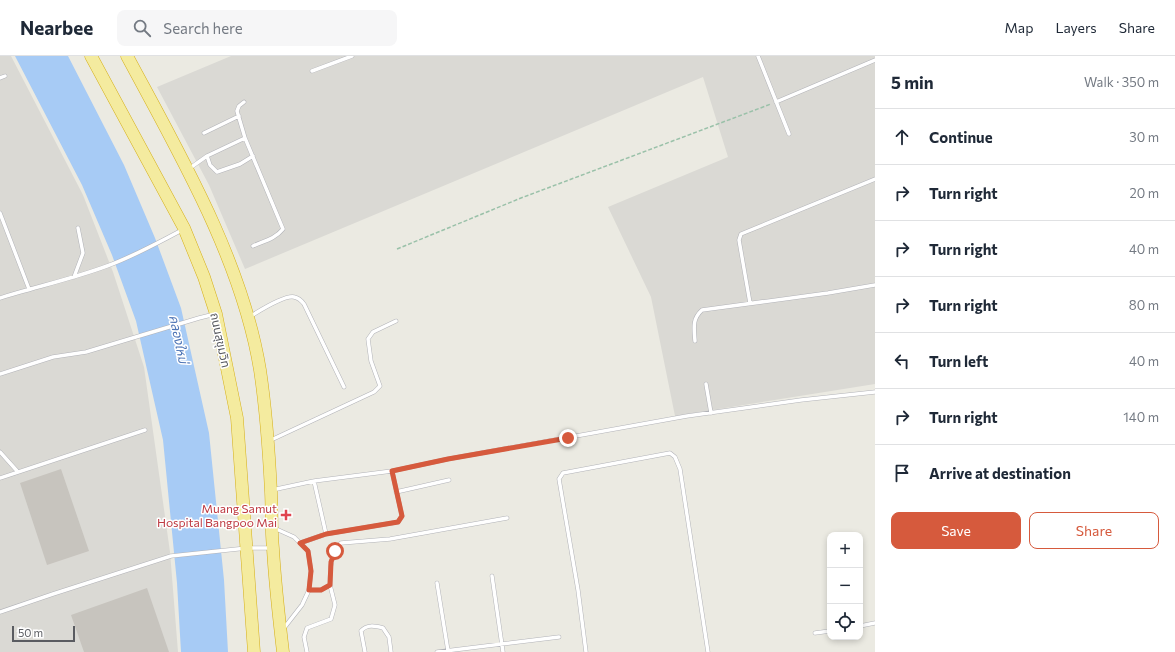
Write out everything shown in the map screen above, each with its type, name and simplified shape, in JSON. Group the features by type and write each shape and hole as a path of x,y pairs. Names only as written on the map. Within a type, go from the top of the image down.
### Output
{"highway":[{"name":"ถนนสุขุมวิท","path":"91,56 184,228 204,277 216,314 238,418 254,652"},
{"path":"127,56 211,219 227,259 247,318 260,369 268,441 273,548 283,652"}],"lane":[{"path":"312,71 352,56"},
{"path":"758,56 789,134"},
{"path":"776,102 875,60"},
{"path":"0,78 5,76"},
{"path":"244,102 239,106 238,111 245,138 283,229 279,234 272,238 253,246"},
{"path":"204,133 239,116"},
{"path":"187,170 207,156 245,138"},
{"path":"207,156 210,165 217,172 240,164 253,156"},
{"path":"750,303 739,240 741,234 875,179"},
{"path":"0,213 29,289"},
{"path":"74,277 83,253 78,228"},
{"path":"0,298 108,266 161,242 184,228"},
{"path":"695,341 694,327 696,315 702,310 875,285"},
{"path":"247,318 266,306 292,296 300,298 344,387"},
{"path":"0,374 53,357 86,352 216,314"},
{"path":"268,441 374,392 380,386 371,361 368,338 373,332 381,327 396,321"},
{"path":"706,384 711,412"},
{"path":"271,490 314,481 392,471 455,458 711,412 875,392"},
{"path":"0,478 146,430"},
{"path":"0,452 18,472"},
{"path":"586,652 578,590 559,479 563,473 670,453 675,457 680,469 708,652"},
{"path":"300,543 326,534 398,522 402,516 392,471"},
{"path":"396,492 449,480"},
{"path":"314,481 326,534"},
{"path":"307,652 304,637 308,628 331,619 335,605 330,585 331,562 335,551 341,543 390,538 507,518"},
{"path":"272,527 294,537 308,551 311,571 309,590 302,606 281,632"},
{"path":"0,612 172,556 247,548 273,548"},
{"path":"492,576 503,652"},
{"path":"437,583 448,651"},
{"path":"309,590 321,590 330,585"},
{"path":"863,625 875,623"},
{"path":"365,652 361,631 364,627 375,626 383,628 389,637 391,652"},
{"path":"815,633 827,631"},
{"path":"437,652 558,637"}],"path":[{"path":"397,249 521,198 776,102"}],"shaded area":[{"path":"0,56 11,56 83,195 113,272 144,367 170,552 178,652 0,652"},
{"path":"231,56 875,56 875,384 675,416 651,297 608,207 728,157 703,77 245,269 209,185 157,87"}],"water":[{"name":"คลองใหม่","path":"15,56 68,56 124,165 155,238 181,308 209,433 224,580 228,652 181,652 177,583 163,440 136,321 112,255 82,185"}],"building":[{"path":"61,469 89,551 47,565 20,483"},
{"path":"147,588 169,652 84,652 71,615"}],"place":[{"name":"Muang Samut Hospital Bangpoo Mai","path":"286,515"}],"route":[{"path":"335,551 331,562 330,585 321,590 309,590 311,571 308,551 300,543 326,534 398,522 401,520 402,516 392,471 448,459 568,438"}]}
